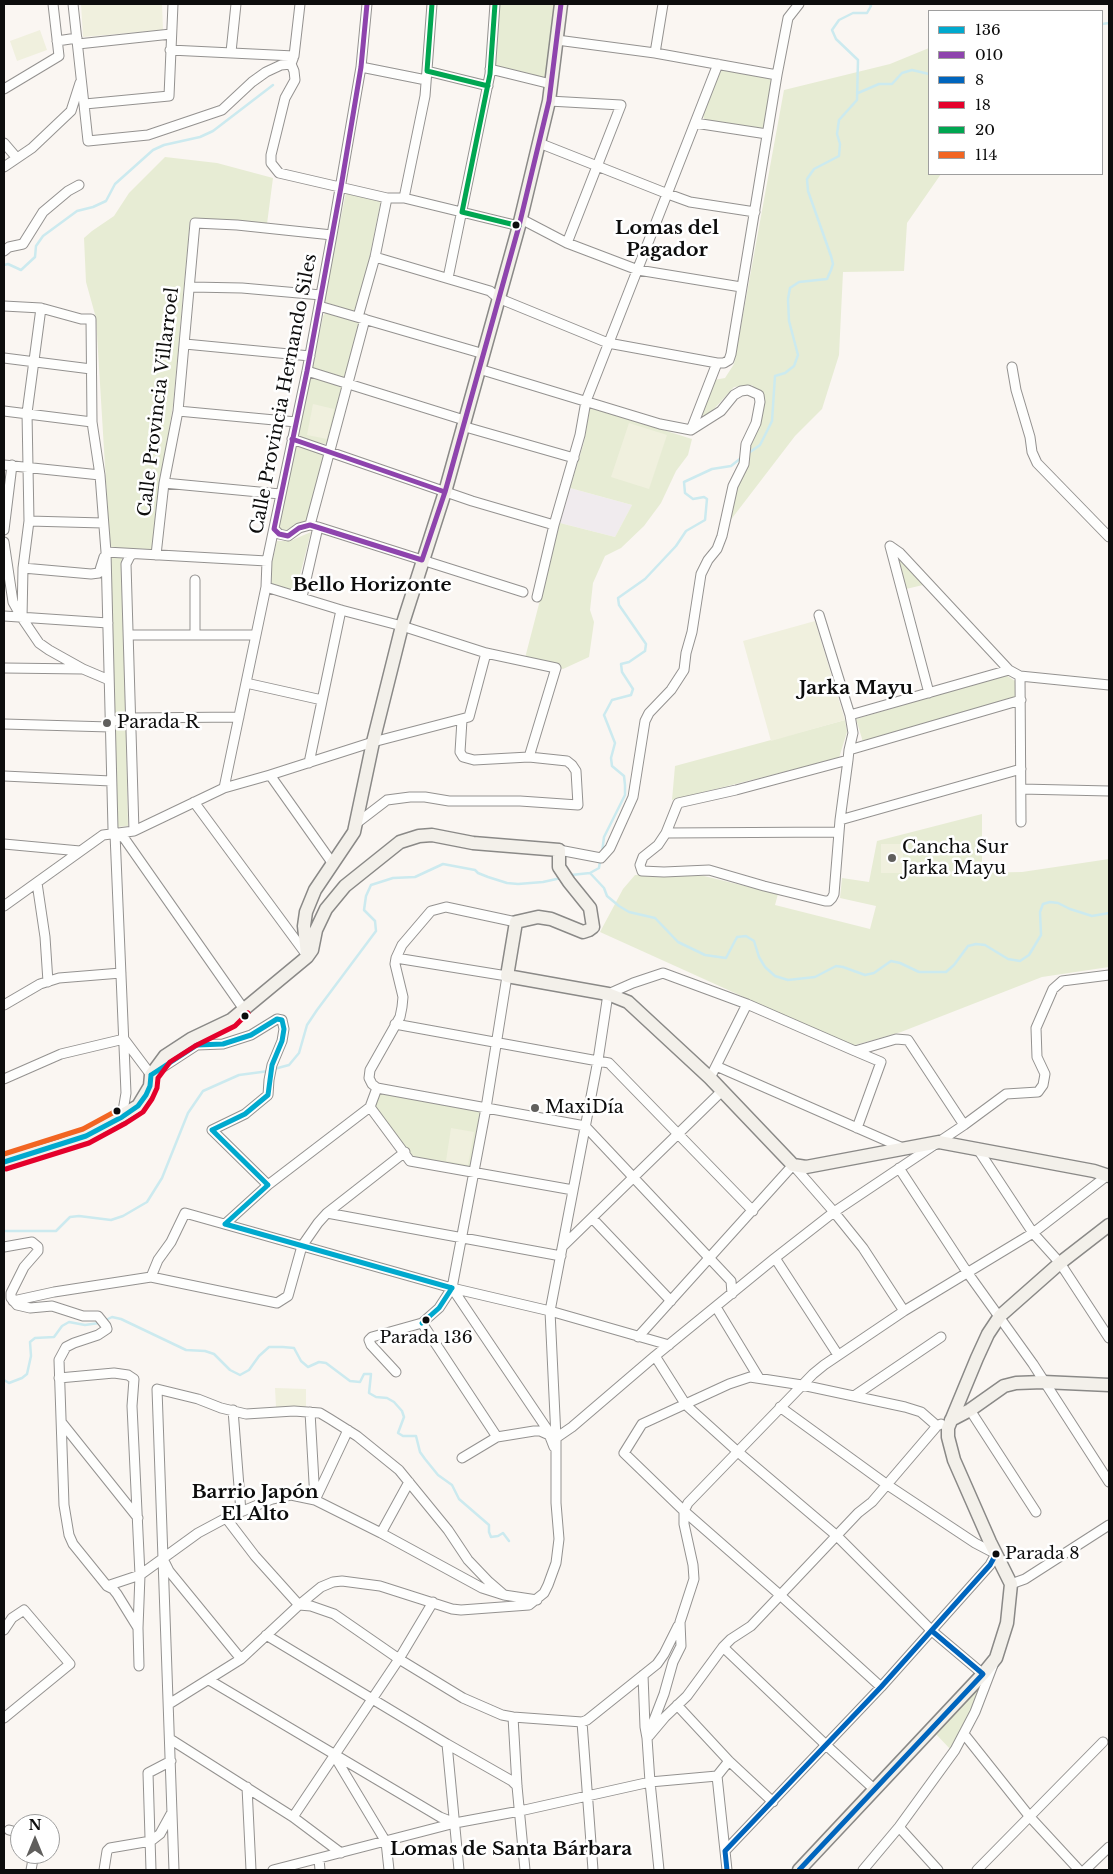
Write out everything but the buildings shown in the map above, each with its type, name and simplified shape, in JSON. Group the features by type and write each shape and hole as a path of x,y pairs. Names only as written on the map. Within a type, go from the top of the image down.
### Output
{"street":[{"path":"4,89 59,56 53,4"},
{"path":"73,4 88,141 148,136 222,110 252,82 266,72 292,60"},
{"path":"85,104 169,96 173,4"},
{"path":"231,52 236,4"},
{"path":"300,4 292,60 295,80 285,98 271,155 271,163 279,174 387,198 404,198 520,223 638,270 741,287"},
{"name":"Calle Provincia Hernando Siles","path":"224,788 266,587 267,561 280,494 320,306 361,67 367,4"},
{"path":"404,198 424,96 432,4"},
{"path":"448,278 488,86 495,4"},
{"path":"308,957 304,926 306,912 315,890 354,832 357,823 373,742 402,626 445,492 520,223 549,102 561,4"},
{"path":"655,53 663,4"},
{"path":"375,257 490,291 498,298 608,343 717,363 729,360 737,323 741,287 788,18 799,4"},
{"path":"57,41 171,34"},
{"path":"557,40 655,53 777,75"},
{"path":"170,50 231,52 292,60"},
{"path":"537,597 554,525 574,458 586,401 718,64"},
{"path":"361,67 426,75 488,86"},
{"path":"490,69 551,84"},
{"path":"4,167 16,157 32,148 71,110 81,78"},
{"path":"549,102 621,105 567,242"},
{"path":"695,123 767,134"},
{"path":"4,143 16,157"},
{"path":"539,143 690,202 754,212"},
{"path":"5,246 23,244 43,212 79,184"},
{"path":"302,597 314,526 330,451 348,383 387,198"},
{"name":"Calle Provincia Villarroel","path":"156,555 164,483 178,411 191,287 195,223 236,225 332,236"},
{"path":"191,287 242,288 321,295"},
{"path":"4,306 41,308 81,320 91,320 92,422 100,475 106,552 111,781 126,1093 122,1116"},
{"path":"320,306 484,354"},
{"path":"22,618 23,568 29,521 27,413 41,308"},
{"path":"185,344 310,356"},
{"path":"4,358 91,369"},
{"path":"691,430 717,363"},
{"path":"1012,367 1032,452 1037,463 1109,537"},
{"path":"4,1162 86,1136 138,1106 150,1086 151,1075 165,1056 191,1039 220,1027 231,1020 243,1008 308,957 312,950 316,930 326,909 345,886 400,842 409,838 432,835 473,843 559,850 601,858 610,848 633,797 649,713 671,690 684,670 686,653 692,632 700,574 717,549 722,536 734,486 744,464 746,444 756,423 760,402 759,396 748,390 741,391 734,395 721,412 691,430 660,424 479,369"},
{"path":"307,371 574,458"},
{"path":"4,411 92,422"},
{"path":"178,411 296,422"},
{"path":"292,439 445,492 554,525"},
{"path":"4,530 8,465 100,475"},
{"path":"164,483 280,494"},
{"path":"29,521 103,523"},
{"path":"274,529 279,534 288,536 299,528 314,526 524,592"},
{"path":"4,542 14,602 39,643 83,669 109,680"},
{"path":"929,694 890,546 900,553 1009,670 1020,676 1109,685"},
{"path":"23,568 91,574 99,573 106,552"},
{"path":"106,552 267,561"},
{"path":"133,554 126,564 130,635 134,831"},
{"path":"194,635 195,580"},
{"path":"266,587 402,626 486,653 556,668 528,757"},
{"path":"309,763 341,610"},
{"path":"4,616 108,623"},
{"path":"819,616 850,715 853,733 840,820 834,894 832,898 829,901 825,901 709,870 642,871 640,864 643,857 658,845 666,833 678,803 736,790 848,760"},
{"path":"130,635 256,635"},
{"path":"4,906 103,835 114,831 134,831 224,788 373,742 469,718 486,653"},
{"path":"4,668 83,669"},
{"path":"850,715 1009,670"},
{"path":"1020,676 1021,822"},
{"path":"246,683 322,700"},
{"path":"849,750 1020,700"},
{"path":"4,724 110,724 131,718 239,717"},
{"path":"357,823 387,800 410,797 425,797 449,801 520,801 578,805 576,771 567,761 528,757 474,760 463,757 460,752 462,720"},
{"path":"840,820 1021,769"},
{"path":"270,775 333,864"},
{"path":"4,776 111,781"},
{"path":"1021,790 1109,791"},
{"path":"194,802 308,957"},
{"path":"114,831 124,838 243,1008"},
{"path":"666,833 839,832"},
{"path":"4,844 80,851"},
{"path":"559,850 559,867 568,882 590,908 594,922 593,927 583,932 550,919 538,917 516,922 446,907 431,911 402,945 396,958 395,964 403,997 400,1017 370,1070 369,1078 372,1084 378,1088 585,1126 731,1281 732,1294"},
{"path":"37,883 45,937 48,982"},
{"path":"396,1372 371,1345 369,1340 372,1336 422,1322 439,1308 452,1288 460,1237 486,1108 516,922"},
{"path":"396,958 608,994 628,1002 710,1078 793,1165 863,1248 904,1311"},
{"path":"4,1005 40,984 59,978 121,973"},
{"path":"608,994 663,973 747,1004 881,1062 857,1128"},
{"path":"462,1458 497,1437 534,1431 540,1431 553,1436 572,1427 655,1356 834,1212 964,1125 1006,1094 1038,1092 1043,1084 1045,1074 1037,1057 1036,1028 1053,989 1062,981 1109,975"},
{"path":"169,1704 241,1659 321,1587 333,1582 342,1581 380,1586 452,1609 470,1610 529,1605 538,1600 548,1585 559,1552 556,1453 553,1436 550,1311 598,1060 608,994"},
{"path":"710,1078 747,1004"},
{"path":"151,1075 197,1045 223,1044 251,1035 277,1019 282,1020 284,1030 282,1041 272,1065 268,1095 245,1114 212,1130 268,1185"},
{"path":"395,1024 609,1063 753,1211"},
{"path":"124,1039 151,1075"},
{"path":"4,1079 60,1054 124,1039"},
{"path":"855,1051 896,1039 908,1040 964,1125"},
{"path":"716,1066 903,1148"},
{"path":"225,1224 268,1185 370,1107 378,1088"},
{"path":"562,1251 592,1218 722,1091"},
{"path":"370,1107 410,1161 573,1190"},
{"path":"793,1165 806,1168 939,1142 1094,1171 1109,1176"},
{"path":"976,1148 1033,1234 1060,1263 1109,1338"},
{"path":"14,1301 54,1292 151,1276 277,1303 288,1296 292,1289 302,1246 318,1222 405,1152"},
{"path":"638,1337 793,1165"},
{"path":"899,1168 968,1272 1000,1316 1109,1482"},
{"path":"647,1738 664,1694 673,1662 680,1650 677,1640 680,1622 691,1590 694,1573 685,1532 684,1511 696,1494 813,1374 904,1311 1033,1234 1109,1176"},
{"path":"151,1276 158,1260 171,1242 186,1213 452,1288 550,1311 669,1346"},
{"path":"328,1213 460,1237 562,1251"},
{"path":"592,1218 671,1301"},
{"path":"863,1870 899,1827 955,1750 985,1689 1007,1623 1012,1584 996,1554 954,1460 948,1437 951,1420 976,1358 1000,1316 1060,1263 1109,1225"},
{"path":"4,1247 32,1242 38,1247 38,1251 24,1267 11,1293 17,1305 30,1308 52,1306 83,1316 98,1316 106,1326 107,1329 98,1335 66,1347 59,1360 64,1505 69,1535 73,1544 106,1586 113,1589 117,1594 138,1628"},
{"path":"775,1258 838,1355"},
{"path":"452,1288 553,1436"},
{"path":"716,1307 759,1378"},
{"path":"422,1322 497,1437"},
{"path":"854,1396 941,1337"},
{"path":"655,1356 686,1405 837,1536 932,1632 983,1674"},
{"path":"59,1378 114,1373 134,1378 132,1406 140,1575 139,1666"},
{"path":"881,1688 780,1595 684,1511 624,1453 642,1424 740,1379 759,1378 854,1396 920,1412 937,1426"},
{"path":"647,1738 687,1696 723,1647 731,1639 751,1626 858,1513 872,1502 937,1426 970,1410 1004,1386 1016,1383 1043,1382 1109,1385"},
{"path":"174,1870 157,1390 198,1399 221,1408 246,1414 294,1411 320,1414 348,1430 399,1470 448,1530 468,1560 504,1595"},
{"path":"780,1407 886,1484 975,1543 996,1554"},
{"path":"233,1410 241,1512"},
{"path":"970,1410 1036,1512"},
{"path":"310,1412 315,1500"},
{"path":"62,1422 138,1519"},
{"path":"315,1500 348,1430"},
{"path":"381,1533 409,1482"},
{"path":"106,1586 140,1575 198,1533 226,1518 281,1496 302,1496 315,1500 381,1533 482,1588 504,1595 538,1600"},
{"path":"226,1518 255,1556 300,1605 311,1606 334,1614 399,1659 463,1698 502,1715 582,1722 594,1716 657,1664 677,1640"},
{"path":"1012,1584 1025,1579 1109,1525"},
{"path":"725,1851 881,1688 990,1565 996,1554"},
{"path":"163,1560 169,1571 241,1659"},
{"path":"292,1817 399,1659 433,1602"},
{"path":"4,1630 12,1618 24,1610 70,1664 4,1718"},
{"path":"266,1635 447,1744 512,1780 517,1786"},
{"path":"723,1647 875,1790"},
{"path":"799,1870 996,1658"},
{"path":"643,1675 645,1727 659,1870"},
{"path":"209,1680 334,1756 440,1817 455,1823"},
{"path":"677,1705 729,1761 773,1802"},
{"path":"513,1717 525,1870"},
{"path":"582,1722 593,1870"},
{"path":"964,1734 1030,1817 1079,1870"},
{"path":"170,1739 247,1787 341,1853"},
{"path":"977,1870 1103,1742"},
{"path":"447,1744 459,1870"},
{"path":"334,1756 386,1842 389,1870"},
{"path":"151,1870 148,1773 171,1761"},
{"path":"728,1870 717,1776 729,1761"},
{"path":"272,1870 455,1823 520,1811 650,1782 717,1776"},
{"path":"247,1787 251,1870"},
{"path":"104,1870 107,1851 110,1848 151,1841 160,1834 172,1812"},
{"path":"899,1827 938,1870"},
{"path":"1085,1870 1109,1847"},
{"path":"319,1859 320,1870"}],"shaded area":[{"path":"570,488 632,505 615,537 560,523"}],"green space":[{"path":"81,4 162,4 163,30 83,37"},
{"path":"498,4 554,5 546,80 495,67"},
{"path":"40,30 47,50 17,61 10,41"},
{"path":"928,48 928,175 940,175 907,223 904,271 843,272 839,355 822,409 795,436 723,530 764,401 752,385 734,387 695,430 714,380 725,378 734,364 784,90 890,64"},
{"path":"723,69 771,77 765,128 762,130 704,120 703,114 719,74"},
{"path":"165,157 217,163 273,178 267,224 190,220 173,405 152,549 110,548 96,318 86,282 84,238 114,216 129,193"},
{"path":"346,192 381,201 356,312 324,302"},
{"path":"326,312 360,322 346,378 313,369 323,316"},
{"path":"313,377 344,387 329,445 300,438 297,435 309,379"},
{"path":"313,404 334,409 327,439 307,435"},
{"path":"590,407 692,439 688,455 676,471 661,503 644,526 621,548 605,556 593,583 590,610 594,622 589,657 563,669 525,658 560,523 615,537 632,505 570,488 584,442"},
{"path":"629,423 667,435 649,489 611,477"},
{"path":"295,446 325,454 306,522 298,523 285,531 278,528"},
{"path":"311,532 296,591 271,585 272,562 277,541 290,541"},
{"path":"111,556 122,556 128,826 117,827"},
{"path":"898,558 923,585 906,589"},
{"path":"815,621 845,720 771,741 743,641"},
{"path":"1006,675 1015,681 1015,697 863,742 856,719"},
{"path":"845,720 847,732 839,758 672,800 675,766"},
{"path":"982,814 982,863 974,873 1022,872 1109,859 1109,967 1042,977 901,1032 852,1046 600,932 623,889 635,875 704,876 778,894 775,905 870,929 876,906 840,898 842,878 869,882 877,841"},
{"name":"Cancha Sur Jarka Mayu","path":"881,844 903,844 903,873 881,873"},
{"path":"378,1091 481,1109 470,1167 414,1157 375,1109"},
{"path":"451,1128 474,1132 468,1165 446,1161"},
{"path":"275,1388 306,1389 306,1408 276,1407"},
{"path":"984,1682 964,1728 951,1750 934,1732"}],"waterway":[{"path":"750,452 760,445 772,421 775,376 785,373 794,366 798,355 789,321 788,299 790,288 799,282 827,279 833,264 808,191 807,179 814,169 839,156 840,144 837,134 839,120 857,100 858,60 836,39 832,30 839,20 853,13 867,13 871,6 870,4"},
{"path":"1103,24 1109,23"},
{"path":"858,93 879,84 892,84 902,73 912,70 928,74"},
{"path":"4,265 8,264 21,270 35,257 36,246 43,236 77,211 106,201 115,184 153,150 164,145 200,137 213,131 273,85"},
{"path":"602,853 604,837 625,795 624,776 612,766 611,758 615,743 604,715 612,700 631,695 633,689 622,672 621,664 629,662 645,651 646,644 619,605 618,598 645,579 676,546 686,531 705,520 707,499 704,497 693,499 685,493 684,482 712,469 731,466 741,458"},
{"path":"571,875 590,873 599,868 600,861"},
{"path":"274,1069 289,1065 299,1053 307,1025 376,931 375,921 364,910 366,896 371,885 393,878 415,877 443,864 475,870 478,873 507,883 543,882 561,878"},
{"path":"590,873 604,888 607,896 619,906 629,912 655,918 678,942 705,955 726,958 737,937 746,936 754,941 759,957 765,967 775,976 788,980 815,977 836,966 865,975 874,973 891,961 919,972 946,972 954,965 968,946 976,944 985,945 1008,959 1020,961 1029,955 1041,935 1040,912 1043,904 1050,902 1058,903 1092,916 1109,913"},
{"path":"4,1231 56,1231 70,1217 79,1216 111,1220 123,1216 147,1202 162,1178 188,1113 203,1091 239,1075 269,1071"},
{"path":"104,1321 112,1317 121,1319 186,1350 205,1351 214,1354 230,1370 240,1375 249,1370 259,1356 269,1347 294,1348 301,1361 308,1367 319,1362 326,1363 350,1381 360,1382 364,1374 371,1374 369,1393 376,1397 387,1398 394,1402 402,1411 404,1417 398,1433 403,1436 416,1436 420,1452 425,1459 438,1475 452,1485 459,1499 489,1525 491,1537 503,1533 509,1541"},
{"path":"4,1380 9,1383 27,1374 31,1356 30,1342 35,1338 54,1337 62,1326 69,1322 85,1325 99,1323"}],"transit line":[{"name":"010","path":"367,4 361,67 341,187 307,371 274,529 279,534 288,536 299,528 310,525 422,560 445,492 519,226 549,101 561,4"},
{"name":"20","path":"432,4 427,71 488,86"},
{"name":"20","path":"462,212 490,74 495,4"},
{"name":"20","path":"462,212 519,226"},
{"name":"010","path":"292,439 445,492"},
{"name":"18","path":"6,1169 89,1143 126,1123 143,1112 157,1088 158,1078 170,1062 195,1046 235,1026 248,1013"},
{"name":"136","path":"151,1075 197,1045 223,1044 251,1035 277,1019 282,1020 284,1029 282,1041 272,1065 268,1095 245,1114 212,1130"},
{"name":"136","path":"4,1162 86,1136 122,1117 138,1106 146,1095 150,1086 151,1075"},
{"name":"114","path":"4,1154 83,1129 118,1110"},
{"name":"136","path":"212,1130 268,1185"},
{"name":"136","path":"225,1224 268,1185"},
{"name":"136","path":"225,1224 452,1288"},
{"name":"136","path":"422,1323 439,1308 452,1288"},
{"name":"8","path":"727,1870 725,1851 881,1687 990,1565 996,1554"},
{"name":"8","path":"799,1870 983,1674 932,1631"}],"place":[{"name":"Parada R","path":"107,723"},
{"name":"Cancha Sur Jarka Mayu","path":"892,858"},
{"name":"MaxiDía","path":"535,1108"},
{"name":"Parada 136","path":"426,1320"},
{"name":"Parada 8","path":"996,1554"}],"district":[{"name":"Lomas del Pagador","path":"667,240"},
{"name":"Bello Horizonte","path":"372,586"},
{"name":"Jarka Mayu","path":"856,689"},
{"name":"Barrio Japón El Alto","path":"255,1504"},
{"name":"Lomas de Santa Bárbara","path":"511,1850"}]}
